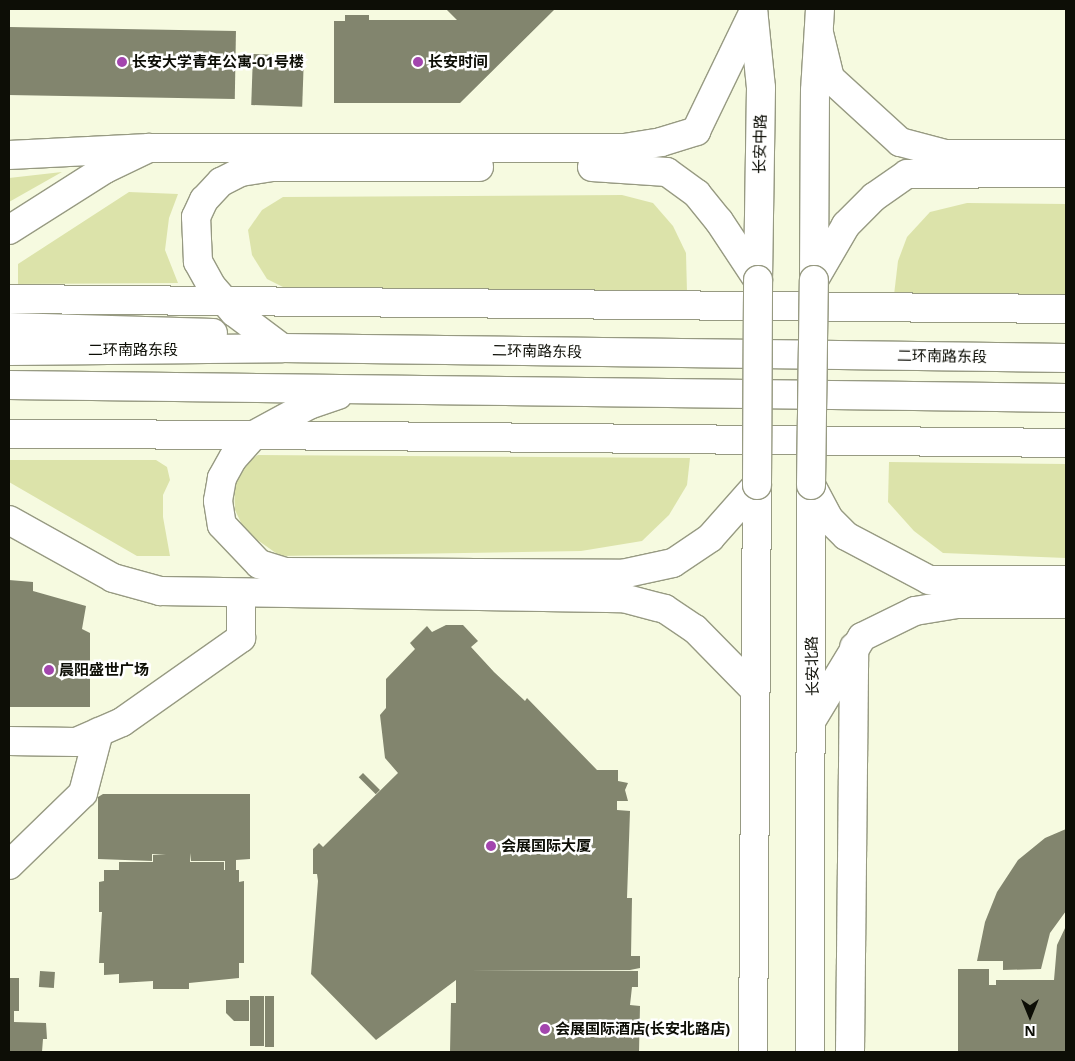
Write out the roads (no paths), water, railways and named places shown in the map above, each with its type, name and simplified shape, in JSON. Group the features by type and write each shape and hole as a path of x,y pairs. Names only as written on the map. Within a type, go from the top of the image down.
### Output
{"main road":[{"path":"9,155 149,148 624,148 662,142 696,131 753,11"},
{"name":"长安中路","path":"753,11 761,88 758,280"},
{"path":"819,21 830,78 900,142 945,154 1066,154"},
{"path":"814,280 819,21"},
{"path":"9,230 105,169 149,148"},
{"path":"274,342 225,302 198,262 196,217 204,200 221,182 241,172 273,166 626,166 667,172 702,201 758,280 753,1052"},
{"path":"814,280 846,224 874,197 907,174 1066,174"},
{"name":"长安北路","path":"810,1052 813,718 811,485 814,280"},
{"path":"9,299 1066,309"},
{"path":"9,327 274,342"},
{"name":"二环南路东段","path":"9,351 274,342 1066,358"},
{"path":"9,386 1066,398"},
{"path":"354,389 309,405 254,435 233,458 222,478 218,501 222,525 259,564 285,572 622,574 673,563 710,538 757,485"},
{"path":"9,434 1066,443"},
{"path":"811,485 829,519 846,536 929,580 1066,580"},
{"path":"9,520 113,578 160,591 623,598 665,609 695,629 755,690"},
{"path":"9,741 76,742 122,722 241,638 241,593"},
{"path":"813,718 854,647 862,637 915,611 956,604 1066,604"},
{"path":"850,1052 854,647"},
{"path":"9,865 83,793 99,732"}],"place":[{"name":"长安大学青年公寓-01号楼","path":"122,62"},
{"name":"长安时间","path":"418,62"},
{"name":"晨阳盛世广场","path":"49,670"},
{"name":"会展国际大厦","path":"491,846"},
{"name":"会展国际酒店(长安北路店)","path":"545,1029"}]}
